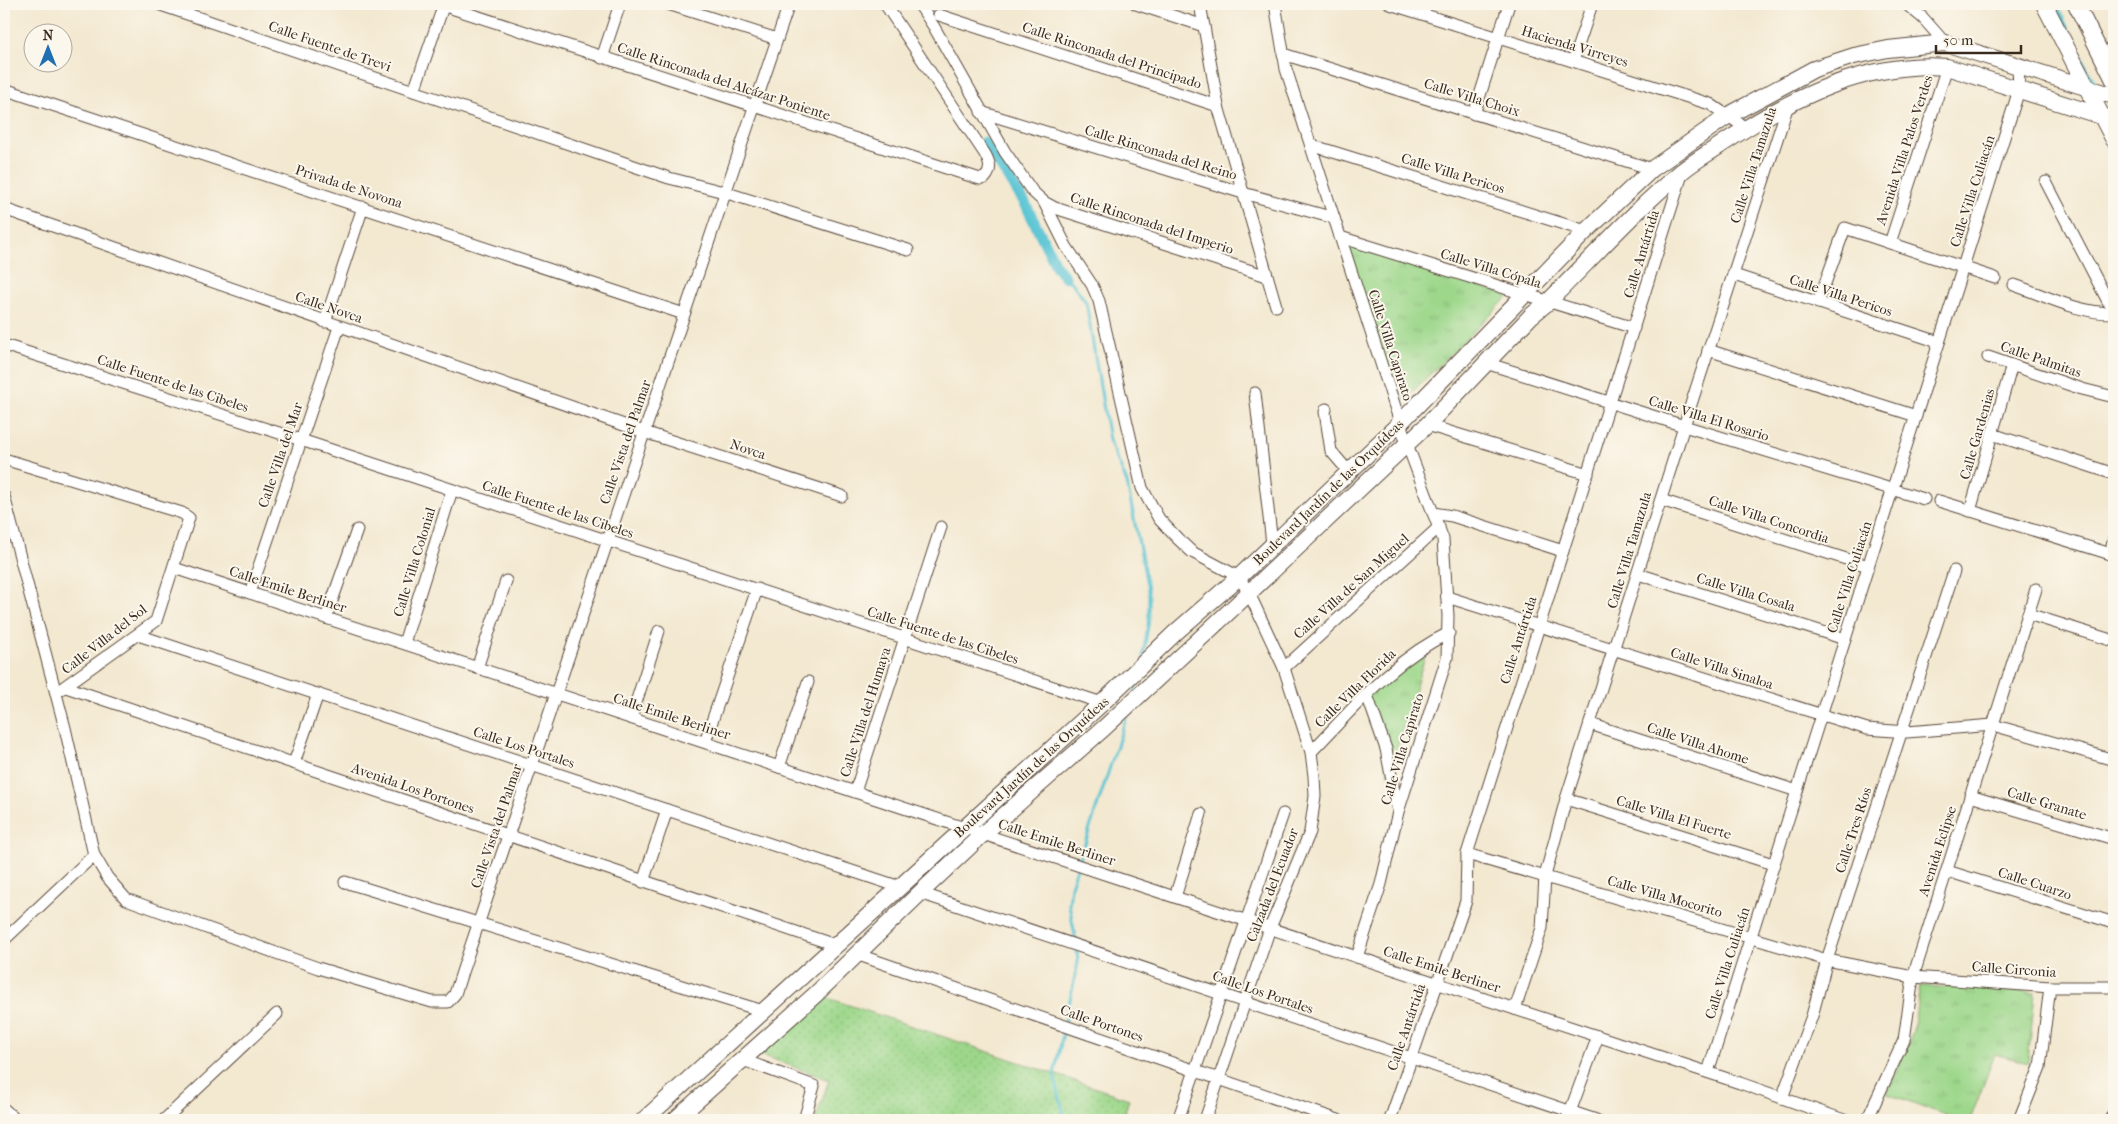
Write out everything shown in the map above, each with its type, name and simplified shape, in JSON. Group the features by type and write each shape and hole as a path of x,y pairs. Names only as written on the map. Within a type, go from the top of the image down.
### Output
{"street":[{"name":"Calle Fuente de Trevi","path":"158,4 180,7 345,69 669,178 724,192 908,250"},
{"path":"414,91 442,4"},
{"name":"Calle Rinconada del Alcázar Poniente","path":"442,4 754,107 980,179 985,178 990,164 886,4"},
{"path":"602,58 620,4"},
{"path":"668,4 777,39"},
{"name":"Calle Vista del Palmar","path":"94,855 107,877 126,899 318,968 432,1002 448,1002 454,994 479,923 724,192 789,4"},
{"name":"Calle Rinconada del Imperio","path":"920,4 981,112 1032,191 1044,202 1055,208 1267,276"},
{"path":"1136,4 1204,26"},
{"path":"1200,4 1218,106 1276,306"},
{"name":"Calle Villa Capirato","path":"1275,4 1283,54 1311,145 1406,444 1439,527 1448,597 1447,658 1398,812 1381,884 1357,956"},
{"name":"Hacienda Virreyes","path":"1390,4 1422,9 1498,38 1710,104 1746,128"},
{"path":"1474,114 1509,4"},
{"path":"1574,61 1592,4"},
{"path":"1906,4 1923,18 1945,43"},
{"path":"2044,4 2085,86 2108,119 2114,140"},
{"path":"2076,4 2114,80"},
{"path":"934,27 940,9"},
{"name":"Calle Rinconada del Principado","path":"940,9 1218,106"},
{"name":"Boulevard Jardín de las Orquídeas","path":"644,1120 1102,703 1176,632 1240,577 1272,544 1400,423 1586,231 1652,168 1729,115 1814,69 1854,56 1888,49 1945,43 2114,96"},
{"name":"Calle Villa Choix","path":"1283,54 1652,168"},
{"name":"Calle Villa Culiacán","path":"1708,1072 2019,90 2018,65"},
{"name":"Boulevard Jardín de las Orquídeas","path":"675,1120 816,994 920,892 1104,728 1249,593 1427,425 1531,316 1548,302 1658,192 1684,170 1746,128 1788,104 1818,90 1874,72 1931,66 1947,67 2108,119"},
{"name":"Avenida Villa Palos Verdes","path":"1890,243 1947,67"},
{"name":"Privada de Novona","path":"4,89 684,314"},
{"name":"Calle Villa Tamazula","path":"1515,1009 1542,928 1545,876 1566,798 1788,104"},
{"name":"Calle Rinconada del Reino","path":"981,112 1334,218"},
{"name":"Calle Villa Pericos","path":"1311,145 1586,231"},
{"name":"Calle Antártida","path":"1390,1120 1466,901 1467,854 1538,625 1684,170"},
{"path":"2014,285 2080,308 2101,313 2114,313 2046,182"},
{"path":"1044,202 1066,246 1092,285 1099,301 1139,479 1147,499 1159,519 1192,552 1240,577"},
{"path":"325,322 363,207"},
{"name":"Calle Novca","path":"4,209 644,432"},
{"path":"1818,303 1845,228 1995,278"},
{"name":"Calle Villa Cópala","path":"1340,237 1634,328"},
{"name":"Calle Villa Pericos","path":"1734,275 1939,342"},
{"name":"Calle Villa del Mar","path":"250,593 339,326"},
{"name":"Calle Fuente de las Cibeles","path":"4,345 301,440 1102,703"},
{"path":"1708,350 1916,416"},
{"name":"Calle Palmitas","path":"1988,357 2082,389 2114,397"},
{"name":"Calle Villa El Rosario","path":"1486,364 1924,499"},
{"name":"Calle Gardenias","path":"1970,511 2012,365"},
{"path":"1255,393 1272,544"},
{"path":"1326,409 1324,412 1331,451 1349,472"},
{"path":"1427,425 1588,474"},
{"name":"Novca","path":"644,432 842,496"},
{"path":"1992,434 2114,474"},
{"name":"Calle Villa del Sol","path":"4,459 188,516 189,521 159,617 138,635 66,687 55,692"},
{"name":"Calle Villa Colonial","path":"404,643 452,490"},
{"path":"4,496 65,728 94,855 4,940"},
{"name":"Calle Villa Concordia","path":"1661,500 1868,566"},
{"path":"1939,501 2112,555 2114,538"},
{"path":"1434,513 1452,516 1563,551"},
{"name":"Calle Villa del Humaya","path":"855,792 941,527"},
{"name":"Calle Villa de San Miguel","path":"1284,668 1439,527"},
{"path":"326,618 357,530"},
{"name":"Calle Emile Berliner","path":"174,568 1708,1072 1844,1120"},
{"name":"Calle Tres Ríos","path":"1782,1098 1812,1016 1827,960 1954,571"},
{"name":"Calle Villa Cosala","path":"1638,574 1845,639"},
{"name":"Calzada del Ecuador","path":"1205,1120 1270,928 1310,832 1315,796 1310,752 1284,668 1240,577"},
{"path":"478,668 506,581"},
{"path":"705,742 757,589"},
{"name":"Avenida Eclipse","path":"1867,1120 1904,1040 1913,977 2036,589"},
{"name":"Calle Villa Sinaloa","path":"1448,597 1867,729 1900,732 1993,725"},
{"path":"2028,614 2114,641"},
{"path":"631,718 659,631"},
{"name":"Calle Villa Florida","path":"1310,752 1404,661 1431,641 1448,633"},
{"name":"Calle Los Portales","path":"138,635 900,886"},
{"path":"780,767 808,682"},
{"name":"Avenida Los Portones","path":"66,687 835,945"},
{"path":"294,764 318,694"},
{"path":"1367,695 1386,749 1398,812"},
{"name":"Calle Villa Ahome","path":"1590,724 1797,791"},
{"path":"1993,725 2114,760"},
{"name":"Calle Granate","path":"1970,796 2114,840"},
{"name":"Calle Villa El Fuerte","path":"1566,798 1774,864"},
{"path":"643,882 667,810"},
{"path":"1175,897 1201,814"},
{"name":"Calzada del Ecuador","path":"1178,1120 1248,921 1283,814"},
{"name":"Calle Villa Mocorito","path":"1467,854 1827,960 1913,977"},
{"name":"Calle Cuarzo","path":"1947,871 2114,923"},
{"path":"345,882 763,1011"},
{"name":"Calle Los Portales","path":"920,892 1411,1058 1569,1116 1596,1120"},
{"name":"Calle Portones","path":"856,954 1338,1120"},
{"name":"Calle Circonia","path":"1913,977 2050,986 2114,987"},
{"path":"2019,1120 2040,1067 2050,986"},
{"path":"164,1120 277,1014"},
{"path":"1569,1116 1598,1036"},
{"path":"743,1060 814,1086 804,1120"},
{"path":"4,1109 16,1120"},
{"path":"2110,1120 2114,1112"}],"green space":[{"path":"1344,243 1509,296 1398,406"},
{"path":"1429,644 1388,776 1382,733 1364,689"},
{"path":"1920,986 2035,992 2028,1063 1995,1054 1970,1120 1958,1120 1887,1093 1913,1031"},
{"path":"825,997 1129,1099 1123,1118 1129,1120 815,1120 829,1080 759,1054"}],"waterway":[{"path":"2056,4 2093,81"},
{"path":"984,142 1025,203 1056,266 1065,277"},
{"path":"1065,277 1073,284 1086,302 1109,440 1127,483 1149,595 1149,619 1143,656"},
{"path":"1135,690 1138,677"},
{"path":"1076,941 1069,904 1071,886 1127,715"},
{"path":"1065,1023 1078,962 1077,948"},
{"path":"1064,1029 1054,1075 1065,1120"}]}
